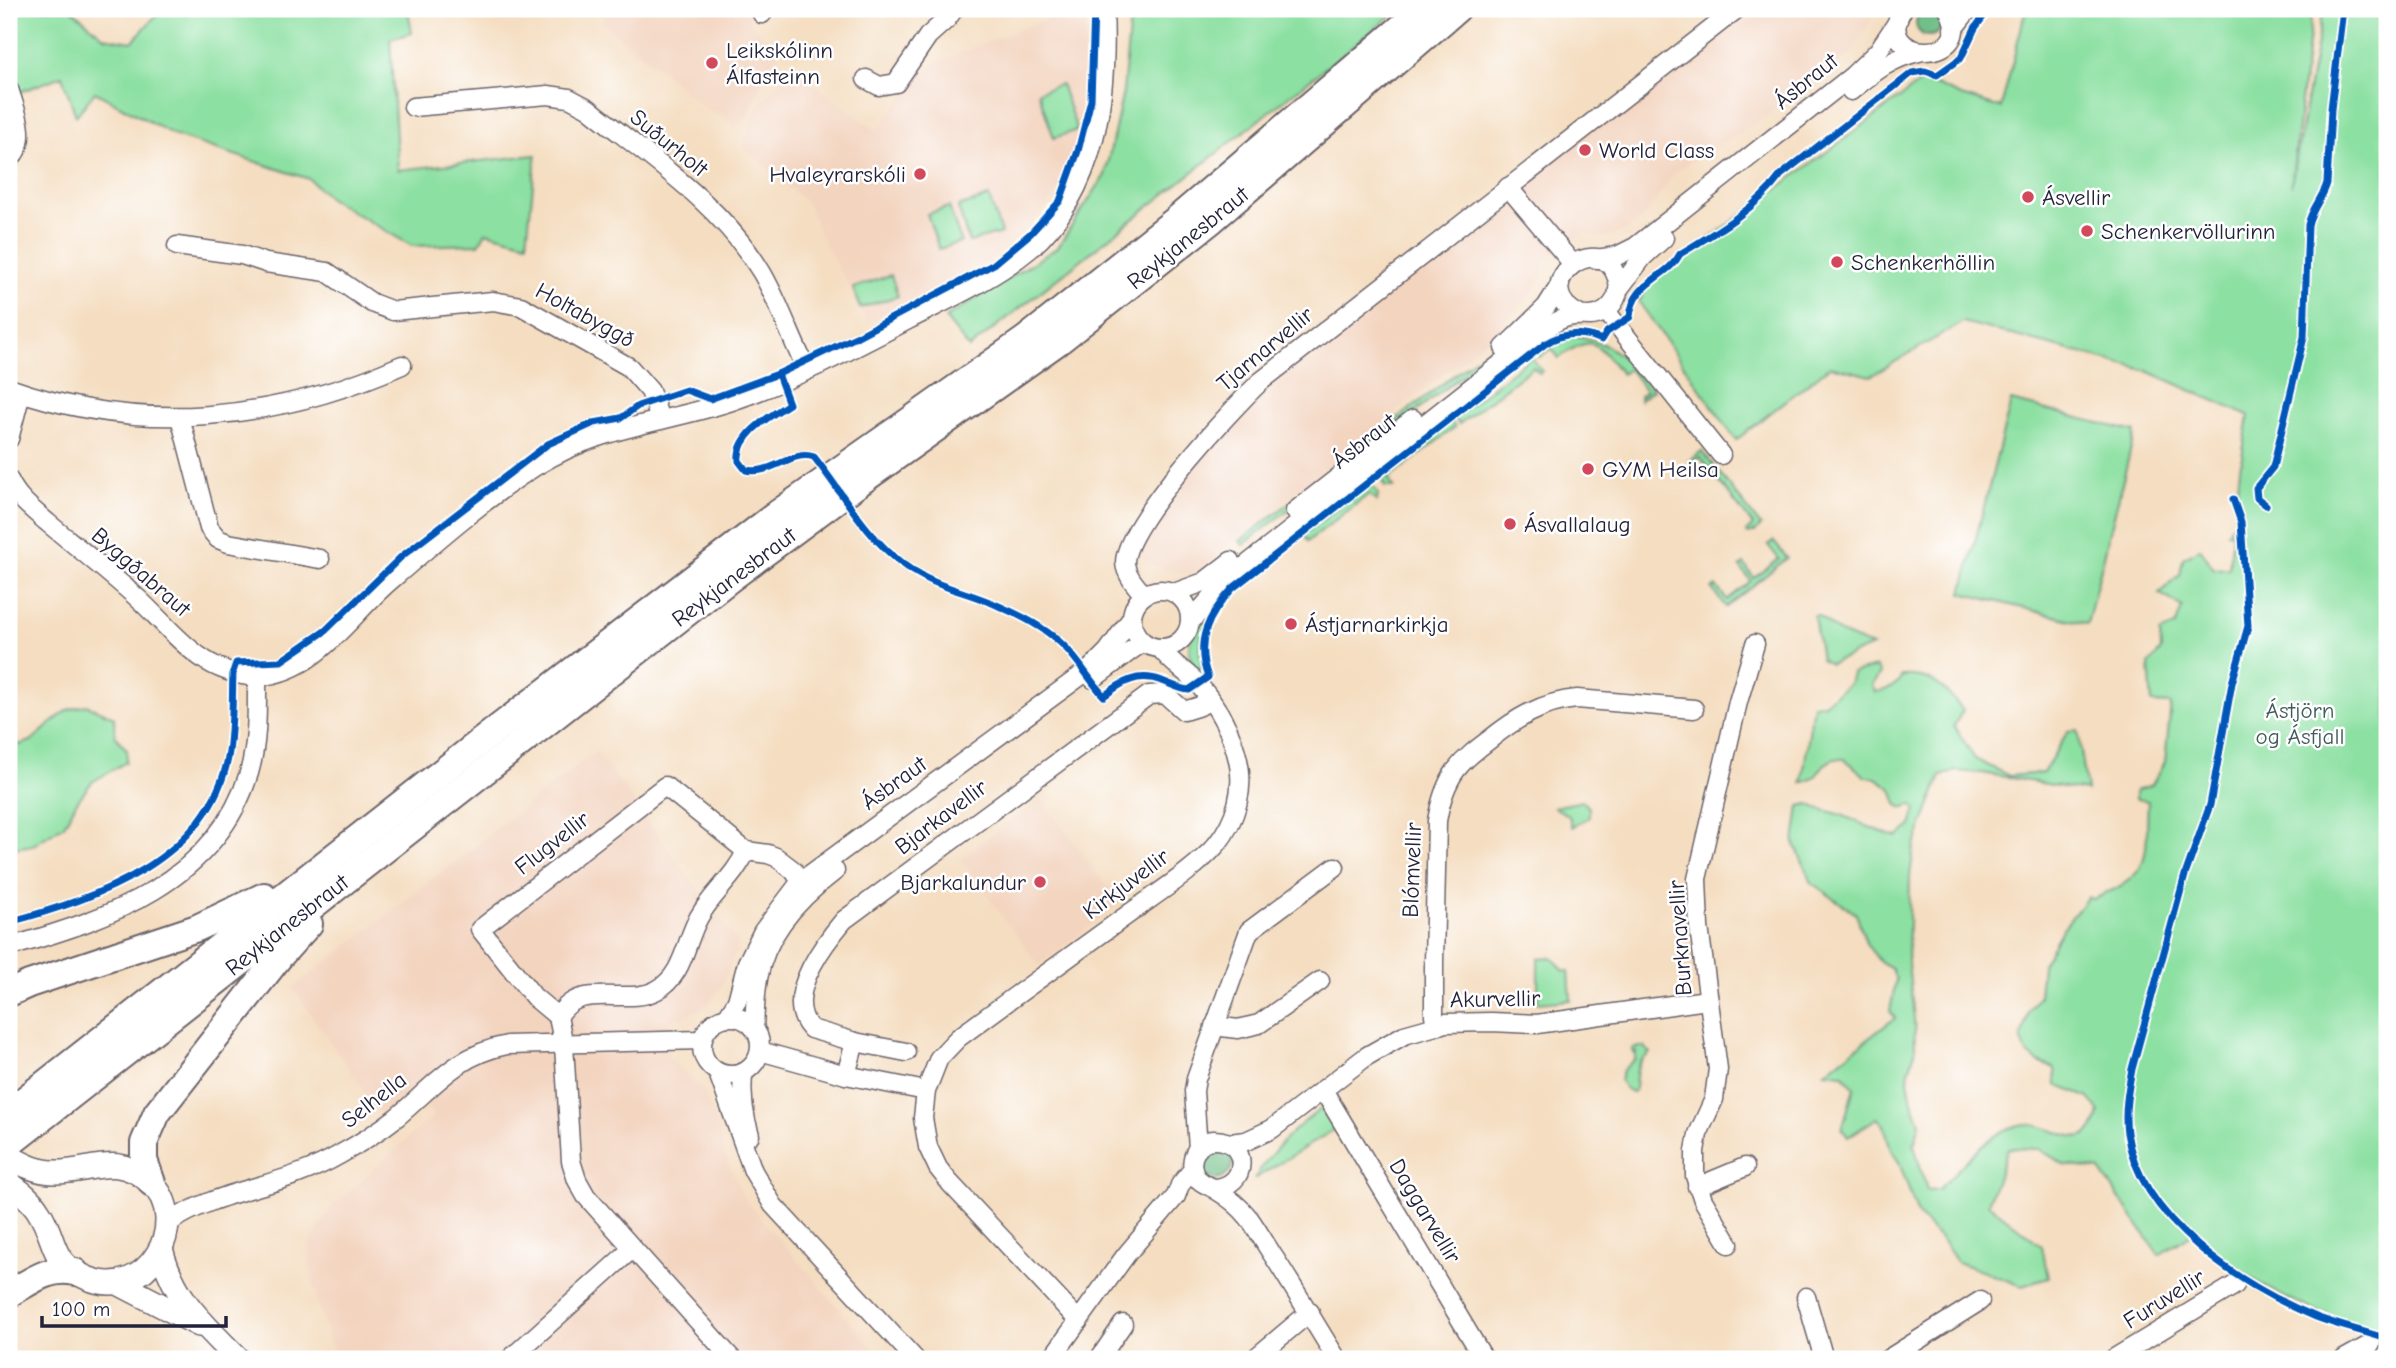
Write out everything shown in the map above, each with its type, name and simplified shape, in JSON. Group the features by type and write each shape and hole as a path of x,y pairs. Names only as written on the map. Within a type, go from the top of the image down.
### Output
{"highway":[{"name":"Reykjanesbraut","path":"9,1112 498,728 777,514 1026,339 1177,219 1423,9"},
{"name":"Reykjanesbraut","path":"12,1145 731,578 1070,332 1213,220 1457,9"},
{"path":"156,1191 144,1160 144,1143 157,1112 280,956 316,916 506,765 561,710"},
{"path":"9,993 41,979 197,928 263,897 301,872 411,786 498,728"},
{"path":"9,1294 47,1272 75,1272"}],"main road":[{"path":"12,1145 29,1167 53,1172 99,1165 119,1165 136,1172 156,1191 166,1224 161,1248 156,1259 139,1275 118,1283"},
{"path":"9,1183 38,1211 58,1258 75,1272 101,1282 118,1283 204,1327"},
{"path":"161,1248 172,1281 204,1327 238,1359"}],"street":[{"path":"866,79 878,86 895,83 928,36 954,9"},
{"path":"9,947 88,921 141,898 181,873 211,845 235,808 249,772 256,730 257,677 287,670 316,654 368,600 419,556 529,470 558,452 584,441 731,402 807,370 976,285 1012,262 1048,230 1073,195 1093,145 1103,84 1104,9"},
{"name":"Tjarnarvellir","path":"1144,595 1128,573 1125,562 1132,542 1189,457 1259,382 1737,9"},
{"path":"1948,9 1953,29"},
{"path":"1953,29 1969,9"},
{"path":"1901,15 1903,40 1919,52"},
{"name":"Ásbraut","path":"1596,258 1617,256 1635,247 1839,87 1878,51 1901,15"},
{"name":"Ásbraut","path":"1618,290 1651,248 1885,64 1905,55 1940,48 1949,40 1953,29"},
{"path":"9,89 20,125 20,137 19,144 9,160"},
{"name":"Suðurholt","path":"413,107 548,95 569,98 588,108 694,194 732,233 763,275 807,370"},
{"path":"1508,187 1572,263"},
{"name":"Holtabyggð","path":"177,246 242,255 266,263 327,272 372,303 393,311 494,301 521,306 629,368 650,391 660,419"},
{"path":"1596,258 1613,270 1617,279 1616,298 1606,311 1589,316 1580,315 1565,303 1560,285 1566,269 1572,263 1579,259 1596,258"},
{"name":"Ásbraut","path":"1174,593 1215,575 1500,351 1546,307 1560,285"},
{"path":"1606,311 1721,455"},
{"name":"Ásbraut","path":"1190,622 1226,581 1545,330 1559,320 1580,315"},
{"path":"9,439 15,391 99,411 180,417 237,413 293,403 349,387 402,365"},
{"path":"180,417 206,519 214,536 228,543 320,559"},
{"name":"Byggðabraut","path":"9,480 21,500 115,578 199,656 224,669 257,677"},
{"path":"1153,591 1174,593 1188,608 1190,622 1182,639 1173,646 1152,648 1143,643 1132,628 1133,610 1144,595 1153,591"},
{"name":"Ásbraut","path":"727,1017 737,1001 747,964 763,931 801,881 1090,668 1108,651 1131,620"},
{"path":"1182,639 1186,673"},
{"name":"Ásbraut","path":"754,1028 758,977 778,929 794,907 845,863 1143,643"},
{"name":"Burknavellir","path":"1729,1244 1697,1187 1695,1151 1698,1135 1714,1099 1718,1080 1699,927 1697,878 1738,702 1755,645"},
{"name":"Kirkjuvellir","path":"1079,1321 938,1168 925,1133 923,1102 939,1058 958,1038 1158,892 1218,843 1236,809 1241,793 1241,776 1231,736 1198,685 1174,665 1161,649"},
{"name":"Bjarkavellir","path":"906,1052 855,1042 811,1029 806,1023 801,1006 807,975 815,959 844,920 1149,695 1165,694 1184,711 1209,700"},
{"name":"Blómvellir","path":"1436,1026 1434,989 1437,821 1448,782 1464,760 1517,718 1560,701 1577,699 1694,709"},
{"name":"Flugvellir","path":"558,1017 534,997 480,929 665,786 746,851 776,857 793,870 801,881"},
{"path":"732,1359 586,1196 577,1180 571,1161 564,1045 558,1017 566,1007 582,997 594,994 637,997 656,990 669,981 677,971 700,915 740,865 746,851"},
{"path":"1198,1149 1194,1091 1196,1079 1249,932 1335,867"},
{"path":"1214,1026 1238,1029 1259,1024 1320,981"},
{"name":"Akurvellir","path":"1222,1141 1246,1141 1272,1129 1367,1056 1404,1035 1436,1026 1491,1022 1537,1024 1707,1000"},
{"path":"727,1017 747,1021 754,1028 760,1051 751,1068 743,1073 726,1076 710,1067 704,1059 702,1040 711,1025 727,1017"},
{"name":"Selhella","path":"166,1224 211,1200 284,1180 336,1157 396,1118 458,1063 480,1052 507,1045 702,1040"},
{"path":"846,1075 855,1042"},
{"path":"760,1051 846,1075 926,1091"},
{"path":"718,1073 753,1171 773,1205 915,1359"},
{"path":"743,1073 741,1093 746,1119 762,1166 772,1184 816,1237 931,1359"},
{"name":"Daggarvellir","path":"1319,1093 1328,1098 1484,1359"},
{"path":"1197,1119 1240,1157 1239,1170 1248,1217"},
{"name":"Akurvellir","path":"1239,1170 1272,1129"},
{"path":"1222,1141 1203,1144 1198,1149 1192,1161 1195,1175 1248,1217 1337,1359"},
{"path":"1697,1187 1745,1167"},
{"path":"1051,1359 1126,1255 1176,1196 1180,1185 1193,1168"},
{"path":"1176,1196 1209,1186 1227,1185 1239,1170"},
{"name":"Selhella","path":"156,1191 174,1201 211,1200"},
{"path":"510,1359 632,1249"},
{"name":"Furuvellir","path":"2118,1358 2235,1284"},
{"path":"1806,1297 1824,1359"},
{"path":"1888,1359 1980,1301"},
{"path":"1254,1359 1310,1312"},
{"path":"1099,1359 1123,1324"},
{"path":"2344,1359 2371,1344"}],"shaded area":[{"name":"Leikskólinn Álfasteinn","path":"611,9 751,9 750,24 780,49 764,76 748,116 735,127 719,112 713,114 602,22"},
{"name":"Hvaleyrarskóli","path":"1071,9 1086,9 1086,83 1075,151 1055,197 1025,231 982,267 868,323 820,233 808,204 743,147 757,107 793,67 876,131 919,76 937,62"},
{"path":"1744,9 1875,9 1873,18 1850,55 1824,78 1676,171 1647,213 1629,229 1603,238 1584,233 1544,261 1540,279 1530,297 1494,334 1196,572 1188,574 1154,566 1142,558 1138,549 1140,538 1178,481 1243,403"},
{"path":"596,751 739,944 722,986 708,1005 688,1016 669,1020 668,1057 706,1093 728,1162 745,1200 883,1359 336,1359 317,1302 307,1247 332,1207 434,1115 428,1109 381,1116 293,988"},
{"name":"Bjarkalundur","path":"1041,798 1120,904 1039,965 960,859"}],"green space":[{"path":"9,9 71,9 104,37 132,42 162,9 177,9 185,15 191,9 408,10 412,33 390,39 398,170 536,155 527,243 486,232 479,244 412,246 329,198 309,179 176,136 95,92 76,116 62,76 9,96"},
{"path":"1131,9 1400,9 969,348 945,318 1058,247 1105,175 1123,92"},
{"name":"Ástjörn og Ásfjall","path":"2026,9 2312,9 2291,186 2323,9 2387,9 2387,1335 2318,1312 2268,1289 2192,1234 2159,1255 2100,1170 2065,1165 2039,1149 2008,1148 1988,1204 2042,1246 2048,1278 2022,1286 1957,1262 1945,1244 1918,1215 1899,1162 1891,1150 1884,1125 1877,1118 1848,1137 1842,1129 1854,1088 1843,1074 1825,1072 1895,1018 1890,1011 1896,980 1892,969 1881,963 1867,945 1856,914 1812,883 1794,842 1799,806 1809,804 1898,837 1911,826 1916,809 1912,804 1903,808 1897,804 1892,789 1876,778 1866,777 1845,759 1833,759 1824,765 1814,778 1802,783 1813,705 1824,703 1849,684 1852,673 1876,667 1880,674 1872,685 1875,692 1891,687 1902,676 1922,677 1937,684 1963,710 1954,726 1975,759 2009,776 2043,773 2068,731 2078,730 2087,791 1982,773 1956,771 1941,776 1914,847 1910,876 1908,963 1915,1052 1908,1080 1920,1123 1914,1145 1927,1190 1939,1189 1985,1143 2007,1129 2030,1125 2078,1136 2087,1134 2094,1126 2099,1111 2089,1098 2056,1085 2055,1068 2038,1062 2027,1053 2021,1038 2029,1011 2039,996 2042,965 2063,928 2088,897 2093,899 2127,882 2142,863 2147,838 2148,801 2136,799 2136,790 2152,785 2165,762 2171,704 2152,703 2149,665 2161,650 2160,633 2176,625 2182,607 2159,593 2180,575 2183,558 2200,548 2214,569 2229,568 2233,533 2228,532 2234,522 2249,416 2145,370 1963,322 1871,376 1830,366 1736,440 1639,302 1647,285 1924,80 1961,96 2001,108"},
{"path":"1929,10 1938,14 1942,23 1938,32 1929,36 1920,32 1916,23 1920,14"},
{"path":"1061,84 1077,130 1054,138 1038,92"},
{"path":"989,197 1001,233 969,242 958,207"},
{"path":"949,207 961,242 939,249 927,214"},
{"path":"891,275 898,296 860,308 853,288"},
{"path":"1573,336 1608,347 1628,362 1653,390 1640,400 1640,396 1646,391 1629,369 1622,374 1595,345 1581,345 1559,358 1551,348 1540,357 1539,355 1536,358 1534,355 1550,342"},
{"path":"1485,351 1488,355 1243,545 1240,541"},
{"path":"1531,357 1542,371 1539,373 1533,367 1459,424 1454,418"},
{"path":"2011,401 2135,432 2087,624 1962,593"},
{"path":"1450,421 1455,427 1388,479 1394,487 1385,487 1380,476"},
{"path":"1702,451 1761,526 1755,532 1746,532 1753,525 1700,457 1692,463 1690,460"},
{"path":"1365,483 1230,588 1212,610 1202,636 1200,654 1204,676 1201,679 1194,668 1189,647 1194,628 1212,598"},
{"path":"1370,484 1378,493 1377,501 1369,494 1308,541 1303,535"},
{"path":"1773,541 1787,558 1726,607 1712,589 1716,586 1727,600 1751,581 1740,567 1744,564 1754,578 1779,559 1768,545"},
{"path":"1817,615 1840,633 1872,646 1830,664 1821,659 1814,616"},
{"path":"86,705 114,717 115,736 127,750 126,762 92,782 64,825 33,845 9,849 9,739 19,745 31,741 67,710"},
{"path":"1582,801 1589,808 1589,817 1572,827 1569,816 1554,807"},
{"path":"1552,957 1564,971 1569,971 1571,1000 1538,1003 1538,958"},
{"path":"1644,1047 1650,1053 1639,1064 1634,1092 1625,1088 1620,1080 1623,1070 1635,1059 1636,1052 1632,1049"},
{"path":"1322,1108 1335,1129 1254,1179 1284,1140"},
{"path":"1216,1147 1228,1151 1232,1163 1228,1175 1216,1179 1204,1175 1200,1163 1204,1151"}],"cycle path":[{"path":"9,922 78,901 112,886 144,869 173,848 197,823 216,793 228,758 232,726 233,672 236,663 281,661 325,631 402,556 548,444 594,423 621,418 638,406 686,390 710,399 778,374 856,337 994,264 1031,233 1060,201 1078,151 1091,100 1094,9"},
{"path":"778,374 789,404 748,435 743,443 739,461 746,470 764,469 798,457 814,457 866,528 903,564 927,579 988,601 1043,629 1069,652 1104,696 1117,686 1138,678 1153,678 1189,690 1208,677 1203,652 1206,629 1217,608 1233,588 1545,344 1573,334 1602,340 1607,332 1630,317 1637,296 1668,269 1680,254 1748,209 1781,175 1912,73 1925,71 1937,75 1961,58 1975,28 1989,9"},
{"path":"2266,505 2257,498 2256,488 2273,467 2304,337 2308,225 2327,183 2331,109 2343,9"},
{"path":"2233,499 2241,522 2248,626 2232,683 2210,805 2185,875 2132,1069 2126,1109 2127,1133 2136,1165 2151,1194 2198,1246 2227,1268 2287,1304 2316,1317 2387,1339"}],"place":[{"name":"Leikskólinn Álfasteinn","path":"712,63"},
{"name":"World Class","path":"1585,150"},
{"name":"Hvaleyrarskóli","path":"920,174"},
{"name":"Ásvellir","path":"2028,197"},
{"name":"Schenkervöllurinn","path":"2087,231"},
{"name":"Schenkerhöllin","path":"1837,262"},
{"name":"GYM Heilsa","path":"1588,469"},
{"name":"Ásvallalaug","path":"1510,524"},
{"name":"Ástjarnarkirkja","path":"1291,624"},
{"name":"Bjarkalundur","path":"1040,882"}]}
